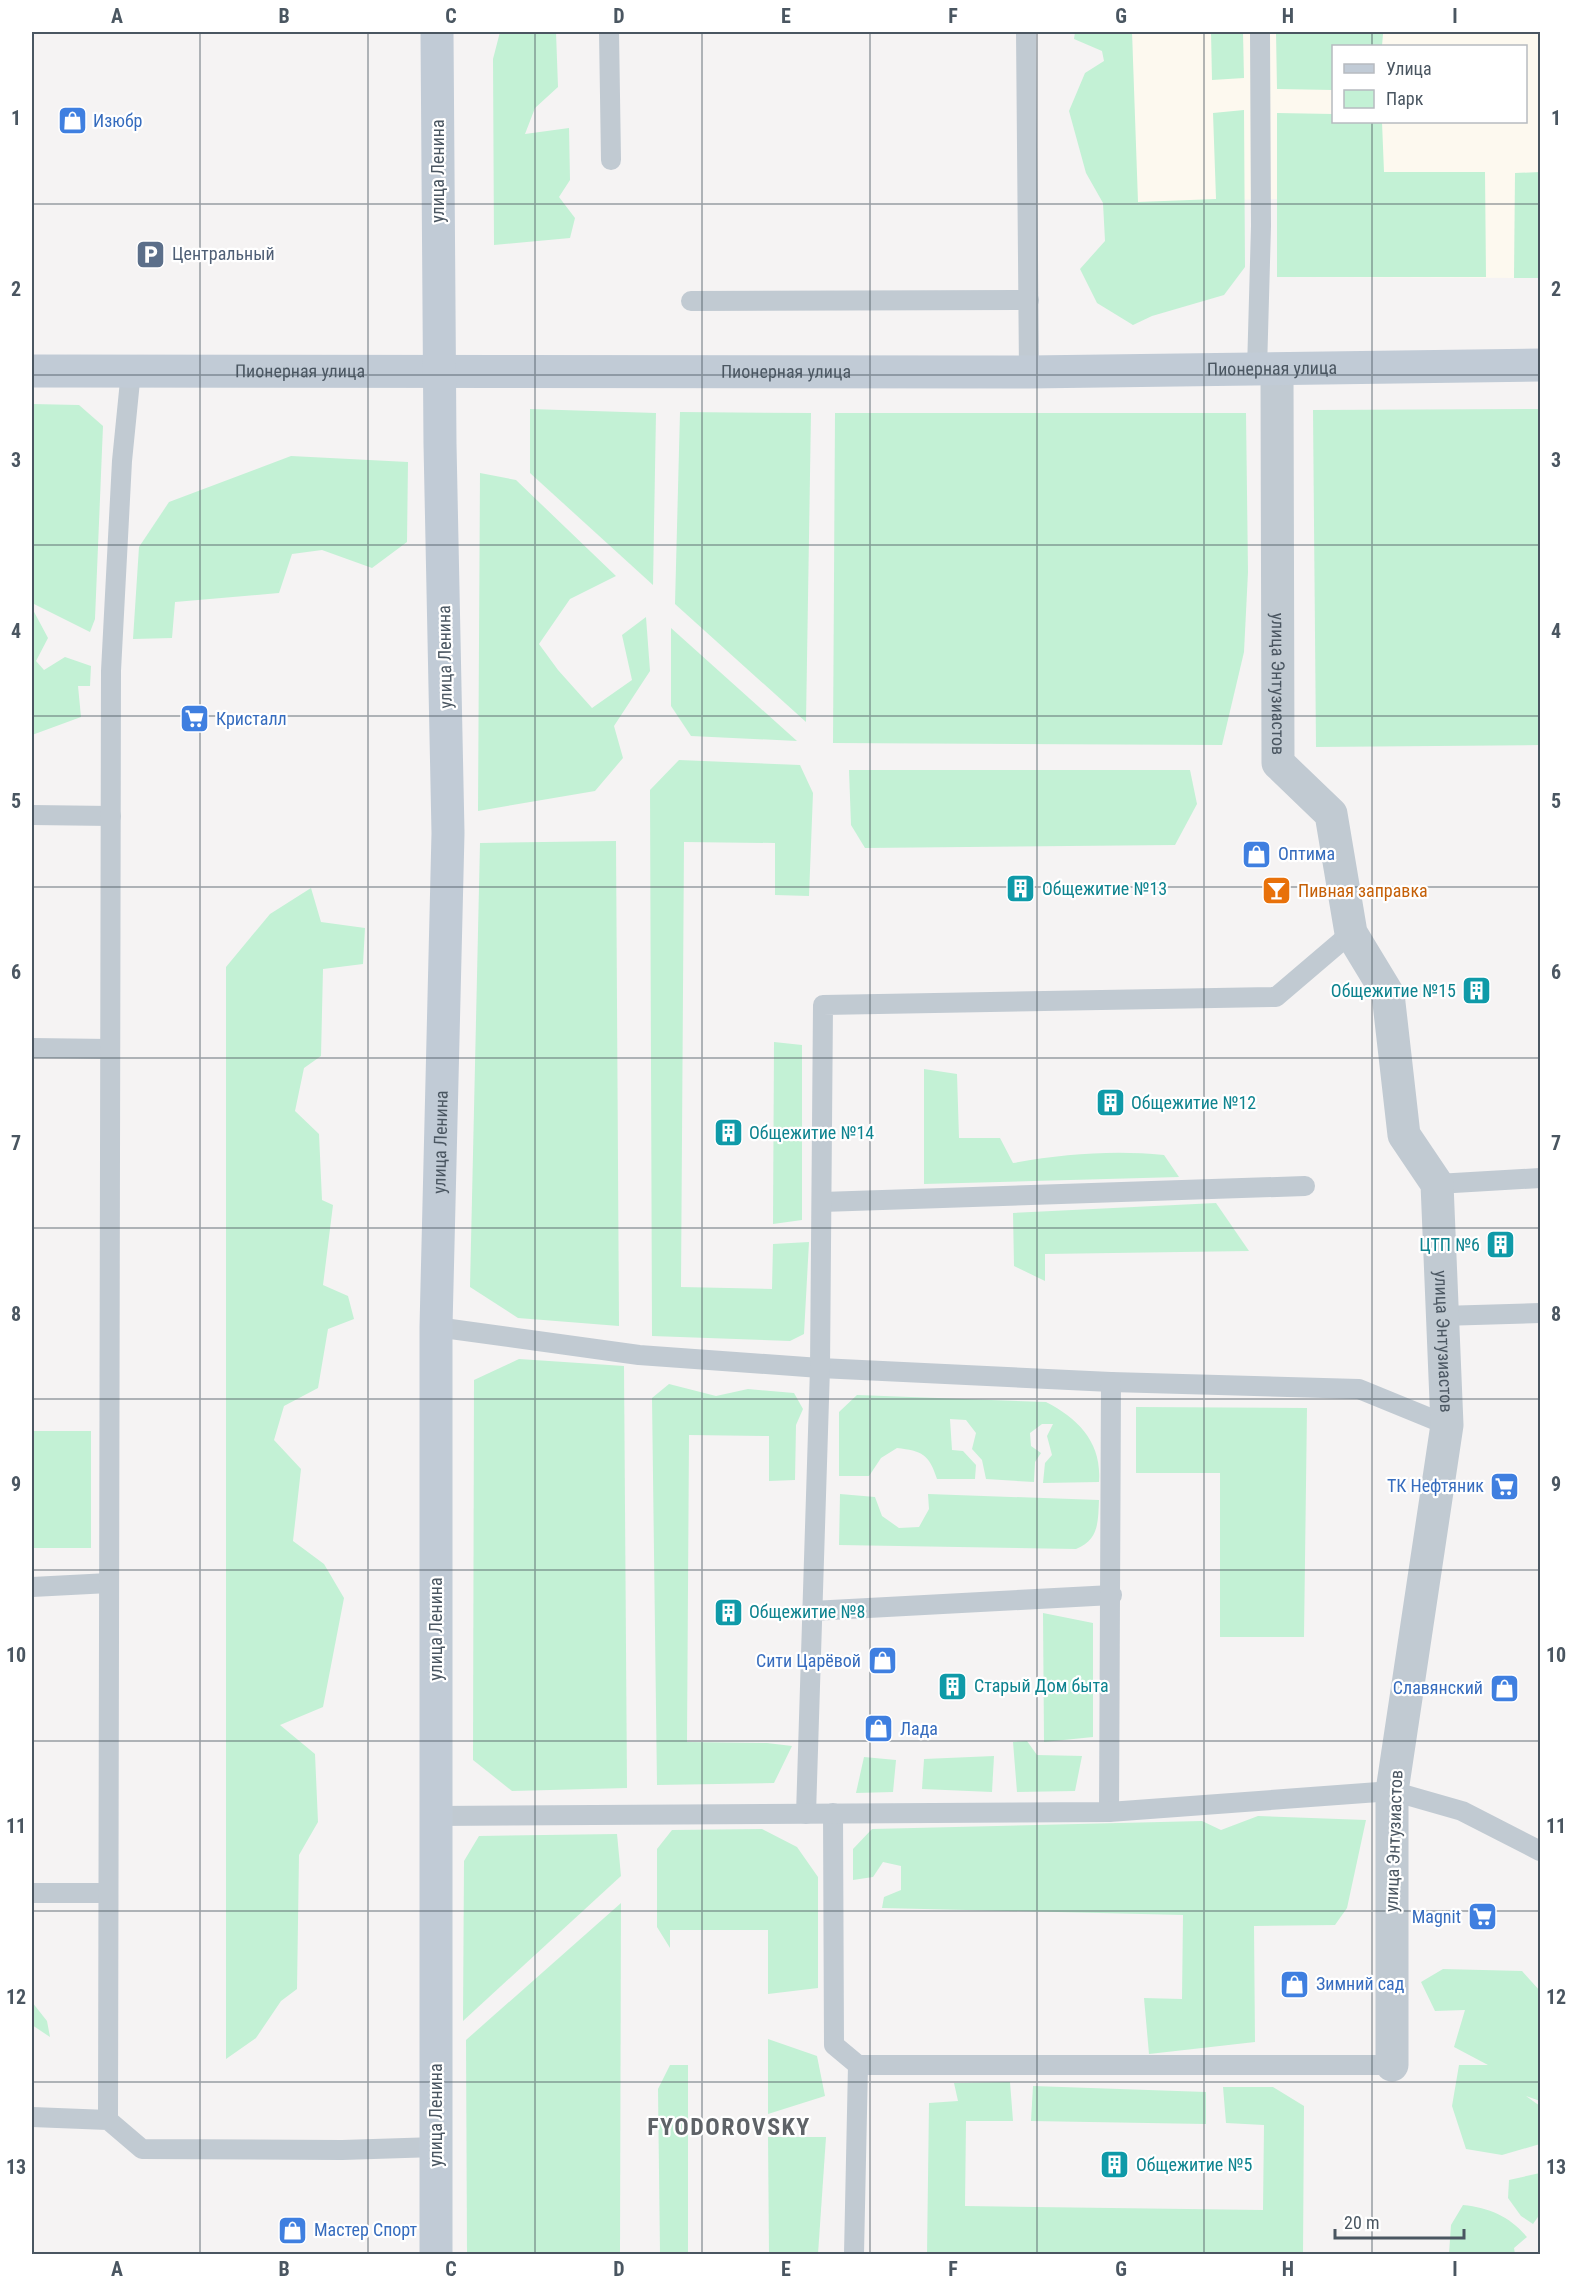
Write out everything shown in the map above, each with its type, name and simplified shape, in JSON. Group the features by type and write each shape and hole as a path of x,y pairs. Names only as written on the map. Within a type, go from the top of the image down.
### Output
{"street":[{"name":"улица Ленина","path":"436,2254 436,1328 448,833 437,32"},
{"name":"Пионерная улица","path":"32,371 440,371 522,374 1029,372 1540,364"},
{"name":"улица Энтузиастов","path":"1267,370 1278,763 1331,814 1351,933 1388,994 1404,1135 1437,1184 1447,1425 1392,1791 1392,2065"}],"lane":[{"path":"609,32 610,160"},
{"path":"1026,32 1029,372"},
{"path":"1260,32 1261,226 1267,370"},
{"path":"691,301 1029,300"},
{"path":"108,2120 111,672 122,461 131,371"},
{"path":"32,815 111,816"},
{"path":"806,1814 820,1368 823,1005 1276,997 1351,933"},
{"path":"32,1048 110,1050"},
{"path":"1437,1184 1540,1178"},
{"path":"822,1202 1305,1186"},
{"path":"1441,1316 1540,1313"},
{"path":"436,1328 639,1355 820,1368 1111,1382 1359,1389 1447,1425"},
{"path":"1109,1812 1112,1595 1111,1382"},
{"path":"32,1587 109,1583"},
{"path":"812,1611 1112,1595"},
{"path":"436,1816 1109,1812 1392,1791 1462,1811 1540,1851"},
{"path":"833,1814 834,2045 858,2065 1392,2065"},
{"path":"32,1893 108,1893"},
{"path":"854,2254 858,2065"},
{"path":"32,2117 108,2120 142,2149 342,2150 436,2147"}],"shaded area":[{"path":"1132,32 1540,32 1540,278 1277,277 1277,199 1137,202"}],"green space":[{"path":"500,32 556,32 558,87 535,108 525,134 569,128 570,180 559,197 575,218 570,238 494,245 493,59"},
{"path":"1075,32 1132,32 1138,202 1216,199 1213,113 1244,110 1245,267 1224,295 1152,316 1133,325 1097,303 1080,269 1105,241 1103,203 1086,173 1069,111 1085,73 1104,61 1102,51 1074,39"},
{"path":"1211,32 1243,32 1244,78 1212,80"},
{"path":"1276,32 1422,32 1383,34 1382,45 1332,45 1332,90 1277,89"},
{"path":"1277,113 1332,114 1332,123 1382,123 1384,172 1485,172 1486,277 1277,277"},
{"path":"1540,172 1540,278 1514,278 1515,173"},
{"path":"32,404 79,405 103,426 95,619 90,632 32,603"},
{"path":"530,409 656,413 653,585 530,473"},
{"path":"1540,409 1540,745 1316,747 1313,410"},
{"path":"680,412 811,413 806,722 675,604"},
{"path":"835,413 1246,413 1248,572 1244,652 1222,745 833,743"},
{"path":"291,456 408,462 407,542 372,568 322,550 292,554 279,593 175,602 172,638 133,639 139,547 169,502"},
{"path":"480,473 516,480 616,576 570,599 539,644 558,670 592,708 632,680 622,635 646,617 650,671 614,726 623,758 595,791 478,811"},
{"path":"32,608 48,638 36,661 44,670 65,657 91,666 90,686 78,686 81,717 32,735"},
{"path":"671,628 797,741 691,736 671,706"},
{"path":"679,760 800,765 813,793 809,896 775,895 775,843 684,842 681,1287 772,1289 773,1244 809,1242 804,1334 790,1341 652,1336 650,790"},
{"path":"849,770 1190,770 1197,804 1175,845 865,848 851,825"},
{"path":"616,841 619,1326 518,1318 470,1287 480,843"},
{"path":"311,888 321,922 365,928 363,964 323,969 321,1056 304,1068 295,1111 319,1134 322,1200 333,1205 323,1285 348,1296 354,1319 328,1329 318,1388 284,1406 274,1440 301,1469 293,1541 324,1564 344,1598 323,1707 280,1725 315,1754 318,1822 299,1855 297,1989 281,2001 256,2038 226,2059 226,967 270,914"},
{"path":"774,1042 802,1045 802,1220 773,1224"},
{"path":"924,1069 957,1074 959,1138 1000,1138 1013,1163 1088,1154 1164,1155 1179,1177 924,1184"},
{"path":"1216,1203 1249,1251 1045,1254 1045,1281 1014,1266 1013,1213"},
{"path":"519,1359 624,1366 627,1788 512,1791 473,1760 474,1380"},
{"path":"669,1384 716,1396 748,1389 794,1393 803,1409 796,1425 795,1480 769,1481 769,1436 689,1435 687,1742 767,1743 792,1746 774,1783 657,1785 652,1398"},
{"path":"857,1395 1046,1402 1069,1416 1086,1434 1097,1455 1099,1482 1043,1483 1045,1463 1052,1455 1047,1436 1053,1424 1042,1424 1030,1433 1031,1446 1041,1453 1035,1462 1034,1482 986,1479 982,1460 972,1449 976,1433 966,1420 950,1419 952,1450 963,1451 976,1465 975,1479 937,1479 931,1464 923,1455 897,1448 881,1458 869,1476 839,1476 839,1412"},
{"path":"1136,1407 1307,1408 1304,1637 1220,1637 1220,1473 1136,1473"},
{"path":"32,1431 91,1431 91,1548 32,1548"},
{"path":"840,1494 875,1497 882,1516 899,1528 919,1527 929,1509 928,1494 1099,1500 1096,1529 1089,1541 1076,1549 839,1545"},
{"path":"1043,1613 1093,1623 1093,1737 1044,1742"},
{"path":"1027,1741 1037,1755 1082,1756 1075,1791 1017,1792 1013,1742"},
{"path":"994,1756 992,1792 922,1789 924,1759"},
{"path":"864,1757 896,1760 893,1792 856,1793"},
{"path":"1258,1816 1366,1820 1347,1908 1335,1925 1254,1926 1255,2042 1149,2054 1144,1998 1182,1999 1183,1915 882,1908 884,1897 901,1890 901,1866 883,1862 873,1877 853,1880 853,1849 872,1829 1202,1821 1221,1830"},
{"path":"762,1829 797,1847 818,1877 818,1988 768,1994 768,1930 670,1930 670,1948 657,1927 657,1849 672,1830"},
{"path":"617,1834 621,1876 463,2021 464,1861 479,1836"},
{"path":"621,1903 620,2254 467,2254 466,2040"},
{"path":"1443,1969 1522,1971 1540,1991 1540,2101 1526,2096 1540,2106 1540,2144 1502,2155 1466,2149 1452,2106 1459,2065 1488,2065 1454,2047 1465,2010 1435,2011 1421,1982"},
{"path":"32,2002 47,2021 50,2037 32,2025"},
{"path":"768,2039 817,2056 825,2096 768,2114"},
{"path":"670,2065 688,2065 688,2254 660,2254 658,2089"},
{"path":"1010,2082 1013,2121 966,2121 965,2206 1263,2210 1264,2125 1226,2123 1223,2087 1273,2087 1304,2106 1303,2254 927,2254 929,2103 958,2101 954,2083"},
{"path":"1033,2086 1206,2092 1206,2124 1031,2121"},
{"path":"768,2137 826,2137 818,2254 769,2254"},
{"path":"1540,2173 1540,2214 1533,2224 1521,2216 1508,2198 1509,2180"},
{"path":"1463,2205 1482,2208 1506,2218 1527,2237 1514,2248 1515,2254 1449,2254 1451,2225"}],"place":[{"name":"Изюбр","path":"72,121"},
{"name":"Центральный","path":"151,254"},
{"name":"Кристалл","path":"195,719"},
{"name":"Оптима","path":"1257,854"},
{"name":"Общежитие №13","path":"1021,889"},
{"name":"Пивная заправка","path":"1277,891"},
{"name":"Общежитие №15","path":"1477,991"},
{"name":"Общежитие №12","path":"1110,1103"},
{"name":"Общежитие №14","path":"728,1133"},
{"name":"ЦТП №6","path":"1501,1245"},
{"name":"ТК Нефтяник","path":"1505,1486"},
{"name":"Общежитие №8","path":"728,1612"},
{"name":"Сити Царёвой","path":"882,1661"},
{"name":"Старый Дом быта","path":"953,1686"},
{"name":"Славянский","path":"1504,1688"},
{"name":"Лада","path":"879,1729"},
{"name":"Magnit","path":"1482,1917"},
{"name":"Зимний сад","path":"1295,1984"},
{"name":"Общежитие №5","path":"1115,2165"},
{"name":"Мастер Спорт","path":"293,2230"}],"district":[{"name":"FYODOROVSKY","path":"729,2127"}]}
